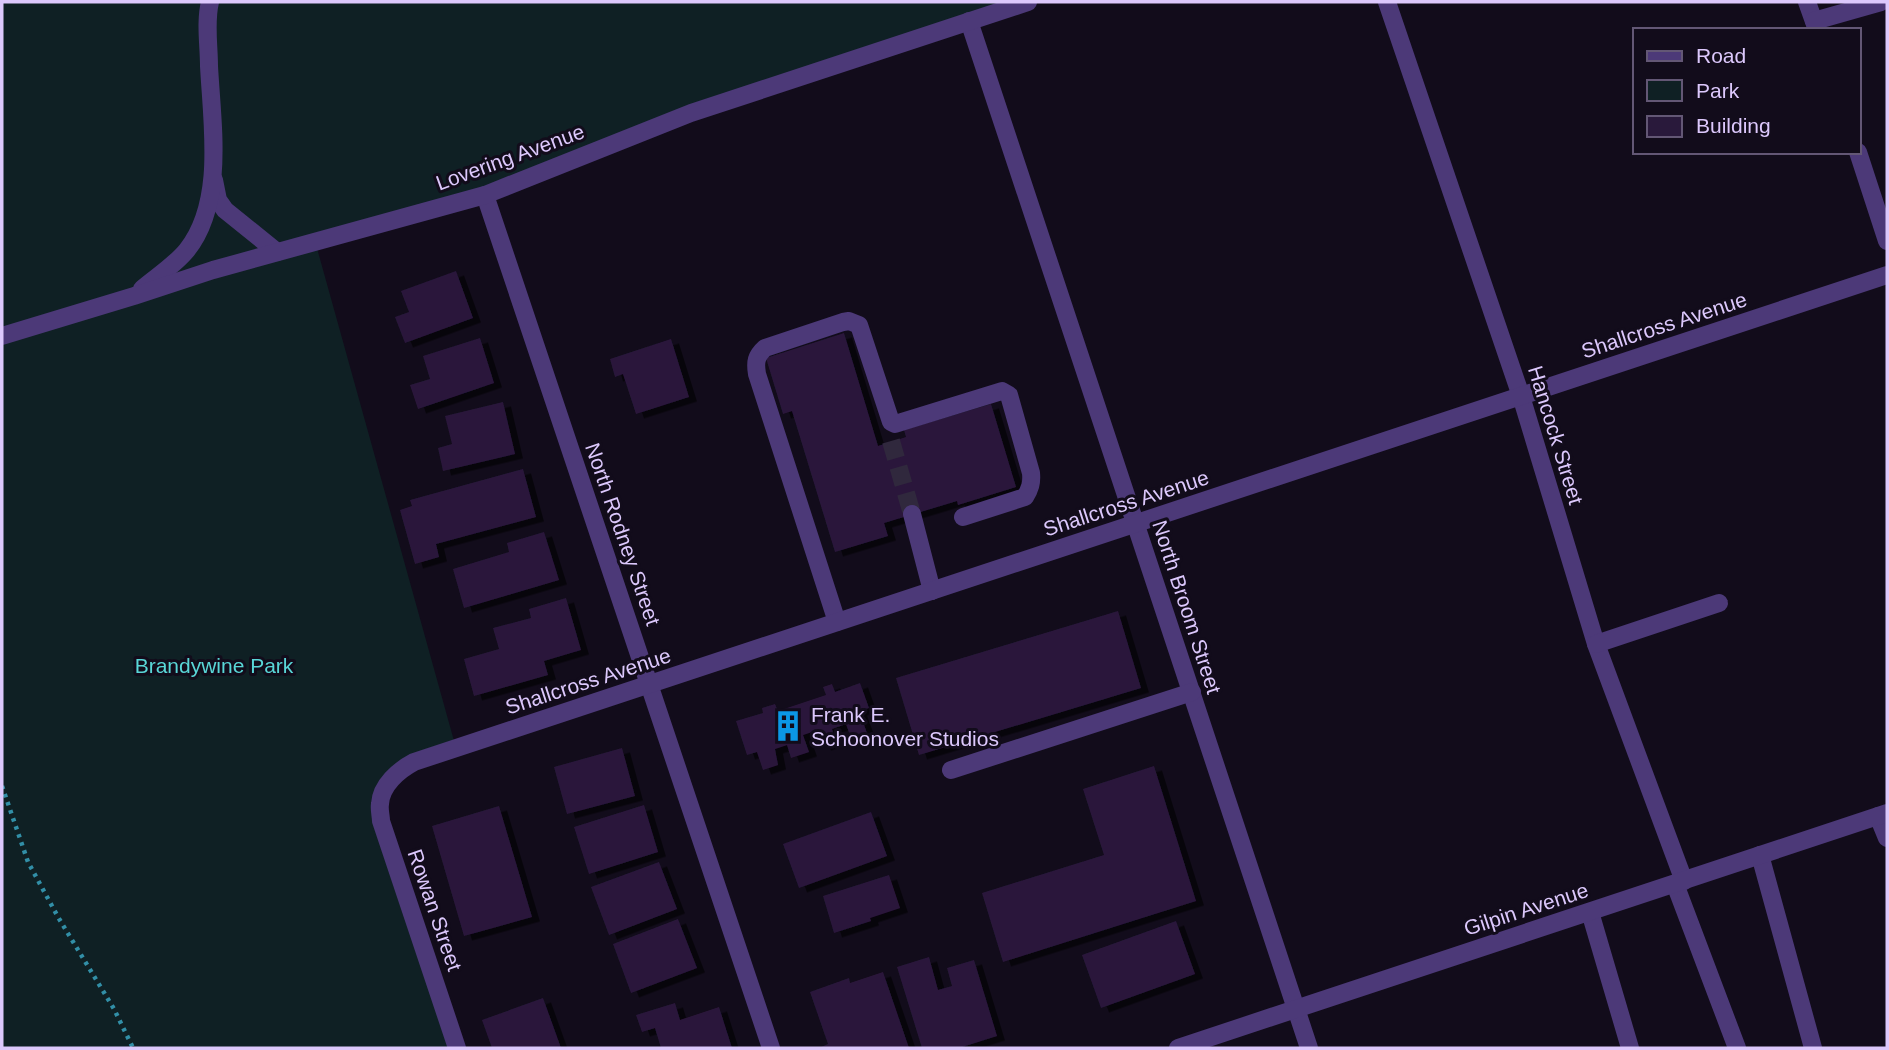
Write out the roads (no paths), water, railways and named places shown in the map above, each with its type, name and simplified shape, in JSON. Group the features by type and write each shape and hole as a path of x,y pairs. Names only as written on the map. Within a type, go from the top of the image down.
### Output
{"street":[{"path":"210,2 208,32 214,177 218,200 225,210 277,252"},
{"name":"Lovering Avenue","path":"2,336 213,270 485,195 691,113 1028,2"},
{"name":"Hancock Street","path":"1387,2 1521,396 1596,644 1737,1048"},
{"path":"1813,12 1881,2"},
{"name":"North Broom Street","path":"969,21 1309,1048"},
{"path":"1859,154 1887,242"},
{"path":"134,296 186,252 206,211 214,177"},
{"name":"North Rodney Street","path":"485,195 771,1048"},
{"name":"Shallcross Avenue","path":"387,786 396,774 414,762 1887,275"},
{"path":"837,622 757,374 756,359 759,354 765,348 843,322 859,325 891,422 891,441"},
{"path":"891,422 900,423 1002,391 1009,394 1031,473 1029,491 1025,497 963,517"},
{"path":"912,514 932,591"},
{"path":"1596,644 1719,603"},
{"path":"951,770 1192,692"},
{"name":"Rowan Street","path":"387,786 380,802 381,821 457,1048"},
{"path":"1883,815 1887,838"},
{"name":"Gilpin Avenue","path":"1178,1048 1883,815"},
{"path":"1760,855 1812,1048"},
{"path":"1590,912 1630,1048"}],"tunnel":[{"path":"891,441 912,514"}],"place":[{"name":"Frank E. Schoonover Studios","path":"788,726"}],"park label":[{"name":"Brandywine Park","path":"214,665"}]}
